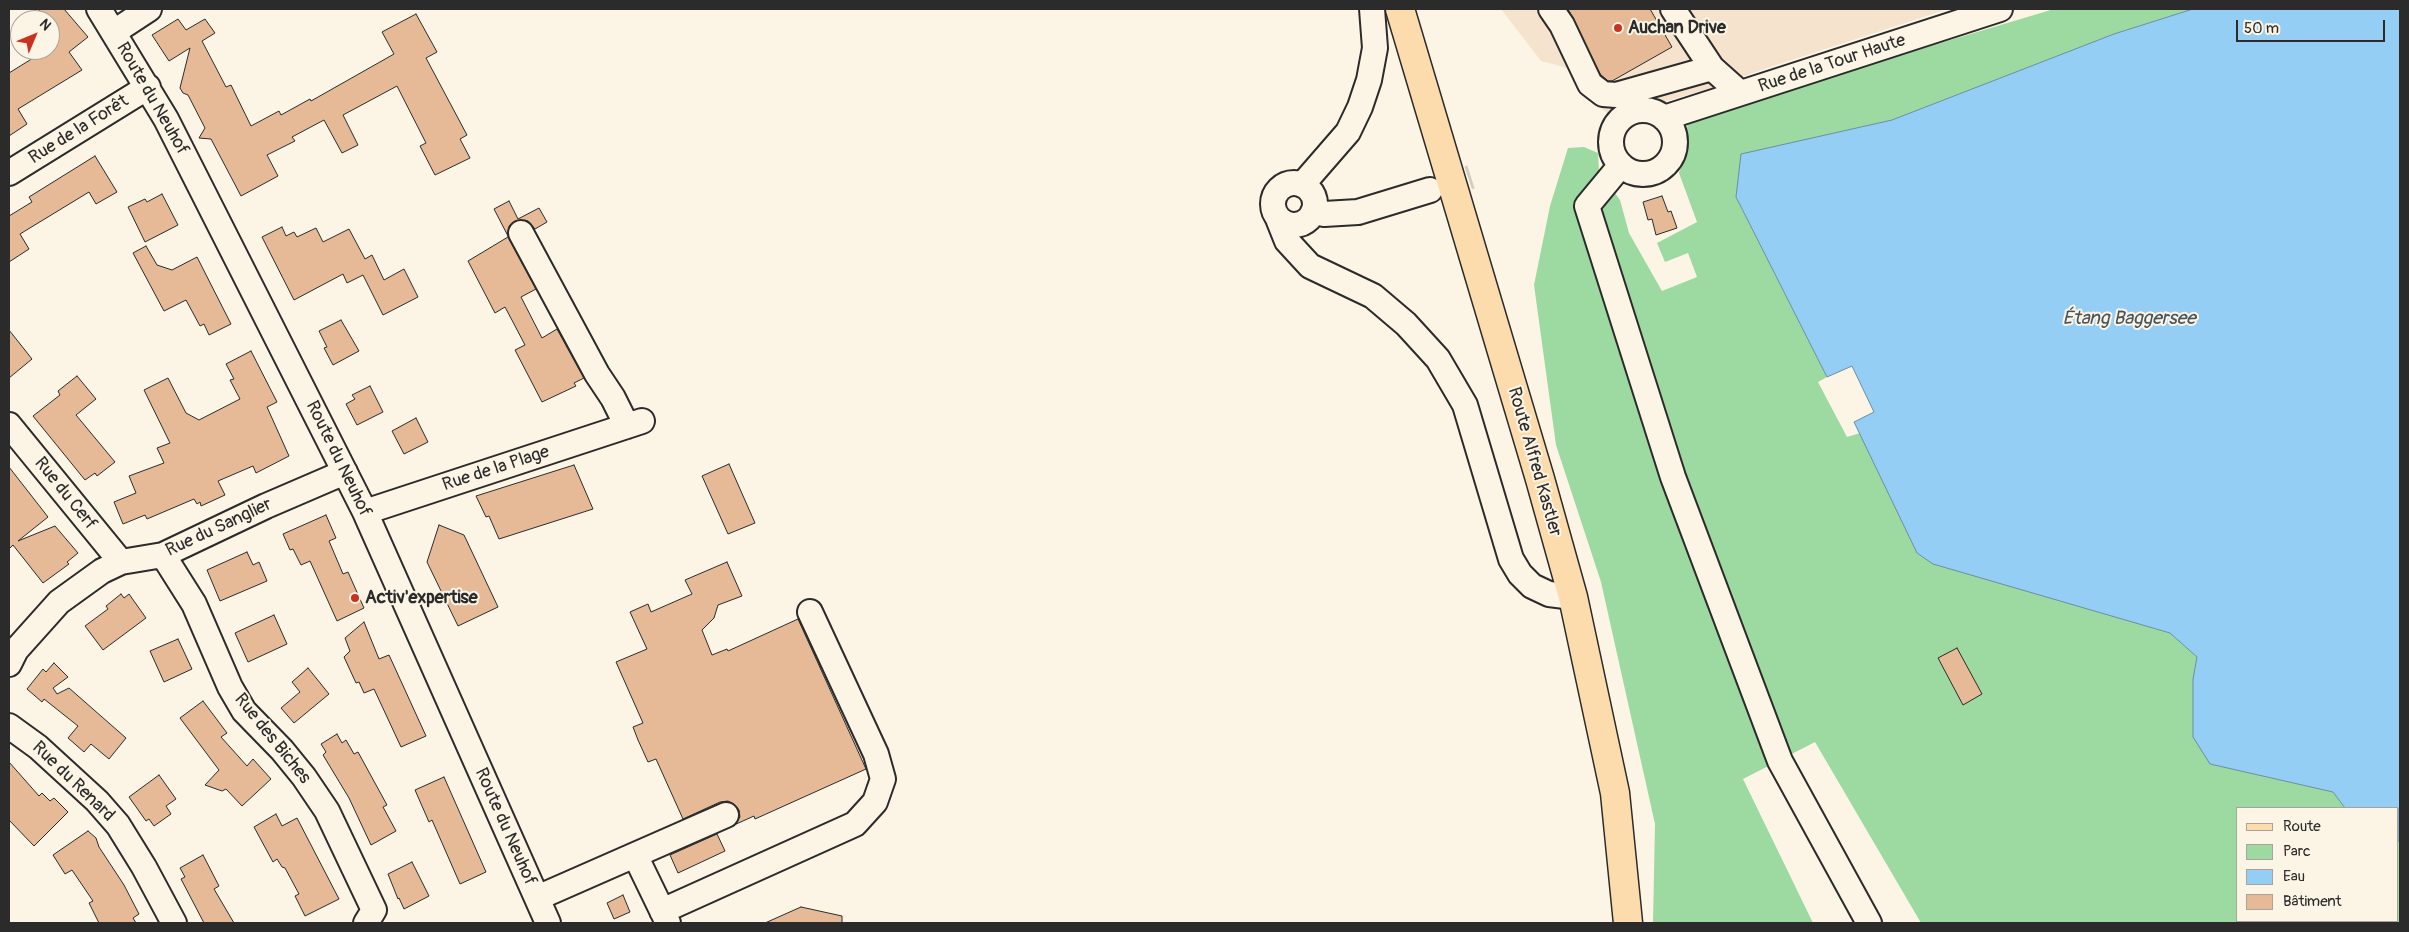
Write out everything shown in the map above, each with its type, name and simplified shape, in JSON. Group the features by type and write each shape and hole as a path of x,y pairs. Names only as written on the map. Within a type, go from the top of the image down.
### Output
{"main road":[{"name":"Route Alfred Kastler","path":"1400,9 1540,478 1573,597 1615,793 1628,923"}],"street":[{"name":"Route du Neuhof","path":"99,9 148,87 365,512 548,923"},
{"path":"114,32 149,9"},
{"path":"1302,185 1348,132 1360,107 1369,80 1375,48 1372,9"},
{"path":"1551,9 1562,25 1590,84 1603,94 1616,95 1712,68"},
{"path":"1673,9 1712,68 1740,93"},
{"name":"Rue de la Tour Haute","path":"1664,118 2000,9"},
{"name":"Rue de la Forêt","path":"9,173 148,87"},
{"path":"1644,110 1654,112 1664,118 1671,126 1674,141 1672,156 1665,165 1646,174 1636,173 1621,165 1614,156 1611,145 1612,135 1623,117 1633,112 1644,110"},
{"path":"1621,165 1587,206 1667,458 1780,761 1870,923"},
{"path":"1277,216 1281,221 1293,225 1305,222 1315,206 1312,193 1302,185 1286,185 1277,193 1273,205 1286,241 1310,266 1372,296 1406,324 1438,359 1465,405 1511,560 1520,574 1532,586 1549,594 1573,597"},
{"path":"1313,212 1324,214 1358,212 1430,190"},
{"name":"Rue de la Plage","path":"365,512 635,424 613,398 597,374 521,233"},
{"name":"Rue du Cerf","path":"9,425 121,562"},
{"name":"Rue du Sanglier","path":"9,664 16,650 59,602 86,581 121,562 163,555 266,506 345,472"},
{"name":"Rue des Biches","path":"163,555 194,604 230,687 244,711 282,750 304,777 326,811 374,910 366,923"},
{"path":"635,856 665,917 855,824 875,802 883,779 876,754 810,612"},
{"name":"Rue du Renard","path":"9,726 38,747 97,801 118,825 144,867 174,923"},
{"path":"537,898 726,815"}],"shaded area":[{"path":"1501,9 1948,9 1761,70 1719,86 1612,117 1582,93 1571,69 1541,61"}],"green space":[{"path":"2054,9 2193,9 2114,34 1892,120 1742,154 1736,197 1827,377 1818,382 1847,437 1860,433 1917,553 1934,564 2170,633 2197,657 2193,679 2210,764 2333,792 2344,807 2236,807 2236,922 2399,922 2399,842 2400,923 1921,923 1815,742 1743,779 1813,923 1653,923 1655,824 1601,582 1556,445 1534,285 1550,206 1568,148 1584,147 1598,153 1599,171 1620,200 1629,233 1662,291 1697,277 1688,253 1665,262 1657,243 1697,222 1679,173 1688,143 1687,123 1727,107"}],"water":[{"name":"Étang Baggersee","path":"2193,9 2400,9 2400,842 2399,807 2344,807 2333,792 2210,764 2193,737 2193,679 2197,657 2170,633 1933,564 1917,553 1854,422 1874,412 1852,366 1827,377 1736,197 1741,154 1892,120 2114,34"}],"building":[{"path":"64,9 88,37 69,52 82,70 18,109 27,124 9,136 9,73 30,60 60,60 60,10 39,10"},
{"name":"Auchan Drive","path":"1568,9 1650,9 1672,47 1612,81 1608,81 1600,74"},
{"path":"416,14 437,52 426,58 467,135 460,139 470,158 435,175 420,146 426,143 397,86 343,115 358,145 342,153 324,120 292,137 295,141 267,155 278,176 241,196 211,139 199,138 205,128 188,95 183,93 180,88 190,48 169,61 152,35 178,19 186,30 205,19 215,33 202,41 226,87 231,85 251,126 279,111 281,115 310,99 311,101 394,54 382,32"},
{"path":"95,156 117,192 96,204 89,192 20,234 29,249 9,262 9,216 32,202 29,197"},
{"path":"162,194 178,225 145,242 128,207 145,199 147,202"},
{"path":"1662,196 1668,212 1671,211 1677,228 1656,235 1652,219 1648,220 1643,202"},
{"path":"509,201 518,219 539,208 547,222 535,229 528,221 515,221 509,226 508,236 494,209"},
{"path":"282,227 286,236 294,232 297,237 316,228 323,242 349,229 365,259 372,255 384,280 404,269 418,297 383,315 363,275 347,283 343,274 294,300 262,237"},
{"path":"508,237 536,289 521,297 542,338 557,329 584,378 574,383 576,386 542,402 515,350 525,345 514,324 505,307 495,313 468,261"},
{"path":"146,246 157,265 172,270 197,257 231,324 209,335 204,324 200,326 186,300 164,311 133,253"},
{"path":"341,320 359,351 333,365 324,348 327,347 319,331"},
{"path":"9,330 32,359 9,378"},
{"path":"251,351 277,402 267,407 289,456 256,473 253,466 218,481 225,495 201,506 200,502 197,504 194,499 147,519 145,515 123,524 114,502 136,493 129,476 164,463 157,448 170,443 144,390 168,378 186,413 199,420 240,399 230,380 234,379 226,364"},
{"path":"77,376 96,399 76,415 115,462 97,476 95,473 85,480 33,416 60,395 58,391"},
{"path":"370,386 383,412 357,425 346,404 355,399 352,395"},
{"path":"416,418 428,442 404,454 392,431"},
{"path":"729,464 755,523 728,534 702,476"},
{"path":"574,465 593,509 499,539 489,516 486,517 476,496"},
{"path":"9,467 48,517 18,541 55,526 78,553 67,562 69,564 43,583 13,545 9,549"},
{"path":"326,515 336,538 329,541 343,574 348,572 364,608 337,621 310,561 301,565 293,549 290,550 283,534"},
{"path":"439,525 464,535 498,607 458,626 427,562"},
{"path":"247,552 253,565 259,562 267,581 220,601 207,570"},
{"path":"727,562 742,596 718,605 714,618 702,630 712,655 727,649 728,651 798,619 866,769 755,819 754,816 734,825 740,817 739,810 728,801 720,802 683,819 656,759 648,762 638,740 633,727 643,723 616,662 647,649 630,612 648,604 651,612 692,594 685,580"},
{"path":"121,594 124,598 129,594 146,618 103,650 85,626 108,609 106,606"},
{"path":"274,615 287,644 248,662 235,633"},
{"path":"364,622 379,659 389,655 426,736 401,747 374,689 364,693 359,682 356,683 344,657 350,651 345,638"},
{"path":"178,639 192,669 164,682 150,651"},
{"path":"1957,648 1982,694 1963,705 1938,658"},
{"path":"54,663 68,677 53,688 57,694 69,688 126,738 109,759 91,744 84,752 68,738 78,726 44,699 42,702 27,689 43,669 46,672"},
{"path":"308,668 329,694 294,723 281,708 300,692 292,682"},
{"path":"203,701 227,733 221,737 247,766 253,759 271,779 242,806 226,789 222,791 205,785 219,770 180,718"},
{"path":"337,734 342,743 346,740 354,754 358,752 387,805 383,807 396,831 371,845 349,798 323,755 326,752 321,744"},
{"path":"9,762 39,796 42,793 50,801 54,798 68,812 34,846 9,820"},
{"path":"159,775 176,799 166,806 171,814 154,826 149,819 146,821 129,797"},
{"path":"444,777 486,872 460,884 432,820 429,822 415,790"},
{"path":"276,814 282,826 297,818 339,899 305,916 295,896 299,894 285,868 282,867 277,859 273,862 254,827"},
{"path":"88,831 96,838 99,847 124,885 139,914 133,918 136,923 99,923 89,903 93,901 72,870 65,874 53,855"},
{"path":"717,834 725,851 678,873 670,855"},
{"path":"203,855 219,886 214,889 234,923 204,923 181,879 185,877 180,868"},
{"path":"412,862 429,896 404,909 388,874"},
{"path":"623,895 630,912 614,919 607,903"},
{"path":"801,907 842,916 842,923 765,923"}],"tunnel":[{"path":"1434,189 1471,177"}],"place":[{"name":"Auchan Drive","path":"1618,28"},
{"name":"Activ'expertise","path":"355,598"}]}
